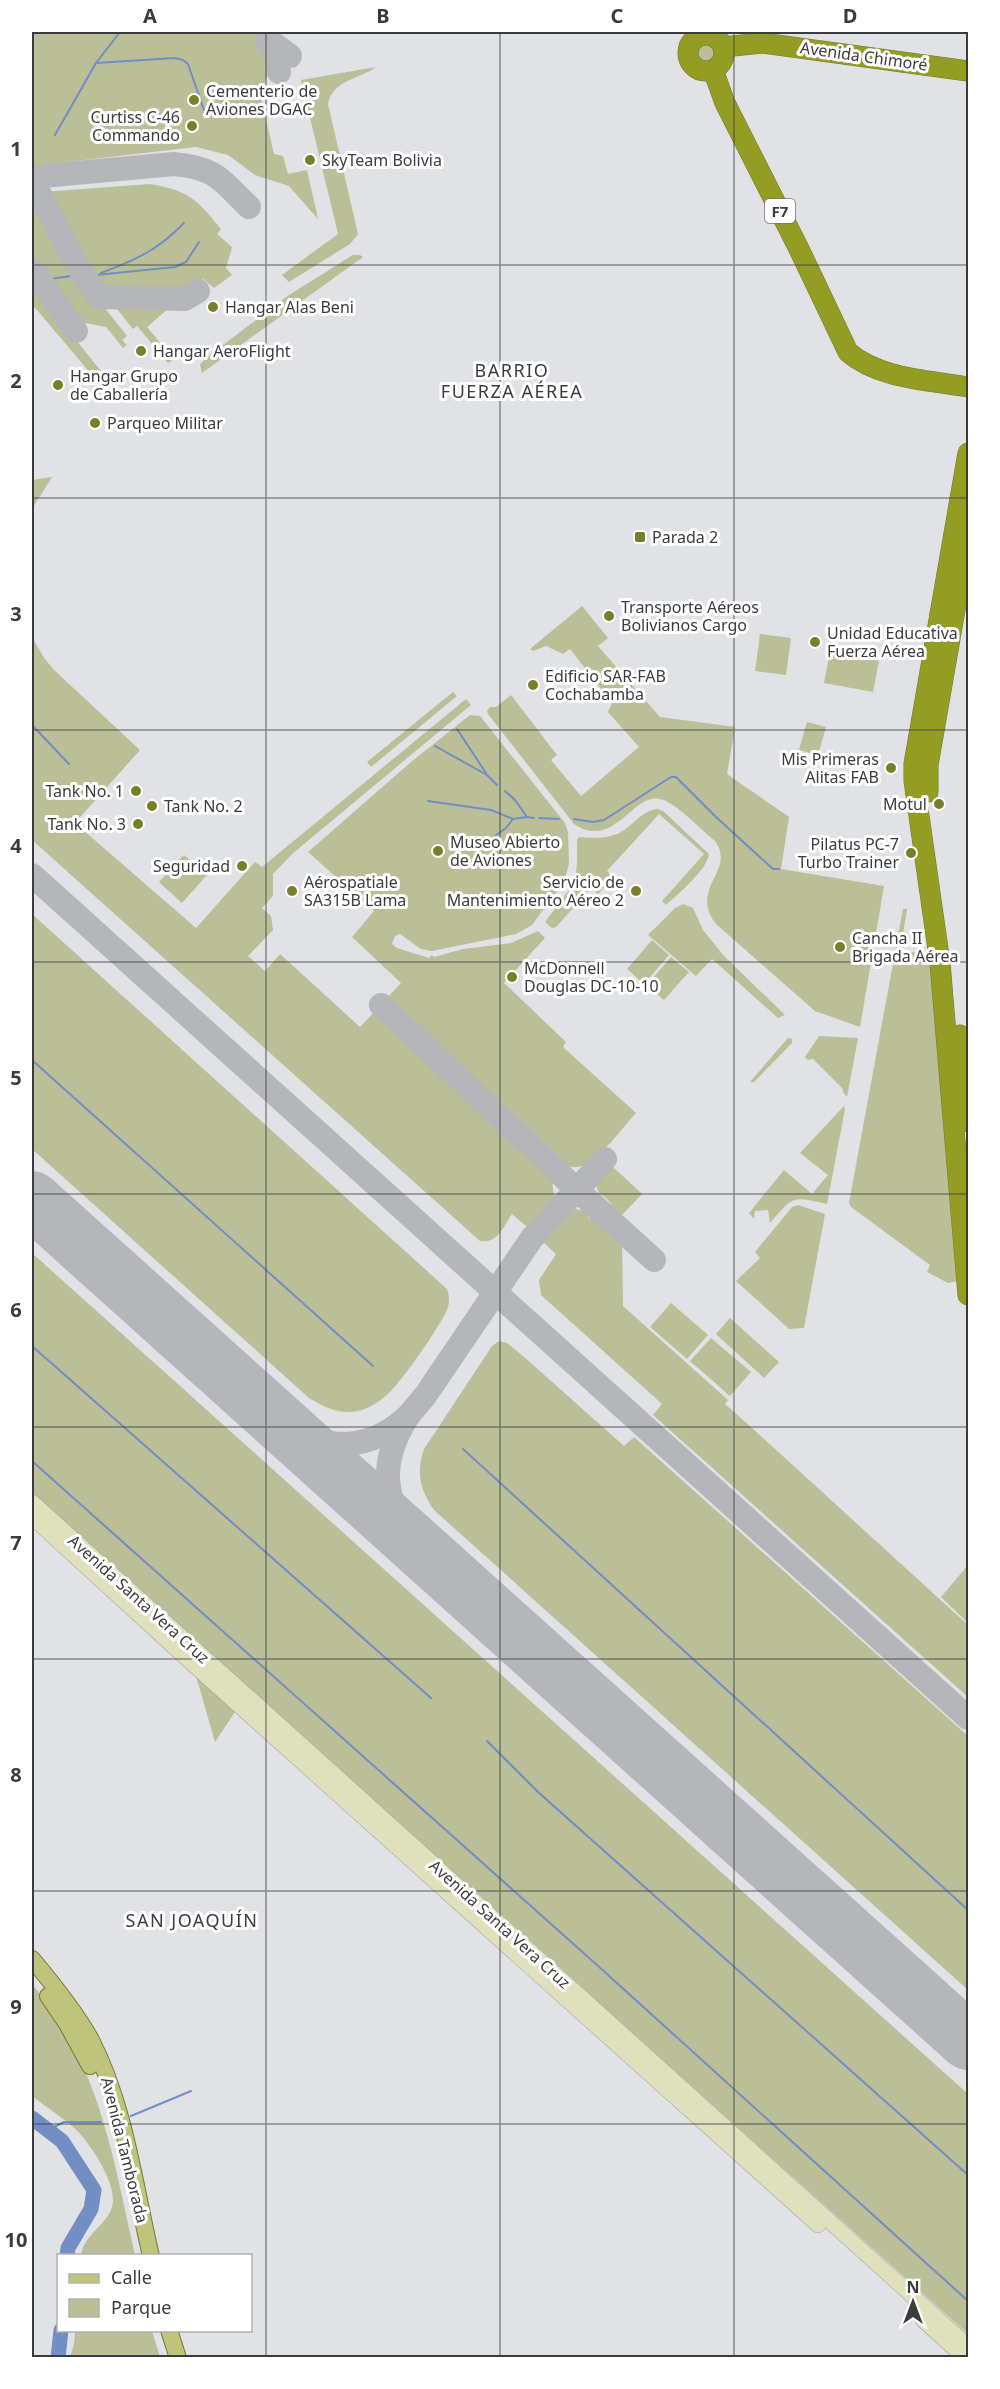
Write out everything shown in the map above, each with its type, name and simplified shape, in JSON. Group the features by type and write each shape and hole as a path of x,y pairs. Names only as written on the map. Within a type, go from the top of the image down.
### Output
{"highway":[{"path":"696,34 713,36 723,47 723,61 713,70 698,70 690,63 689,46 696,34"},
{"name":"Avenida Chimoré","path":"723,47 762,43 969,72"},
{"name":"F7","path":"713,70 725,103 848,352 860,363 894,373 969,387"},
{"path":"969,453 915,746 914,764 914,782 940,963 969,1294"},
{"path":"969,535 926,777 931,837 952,962 969,1122"}],"main road":[{"name":"Avenida Santa Vera Cruz","path":"32,1502 969,2346"},
{"name":"Avenida Santa Vera Cruz","path":"32,1517 965,2358"},
{"name":"Avenida Tamborada","path":"32,1959 72,2010 105,2071 118,2113 151,2254"},
{"name":"Avenida Tamborada","path":"32,1977 51,2000 83,2051 101,2092 139,2254"},
{"path":"157,2332 166,2358"},
{"path":"169,2332 178,2358"}],"green space":[{"path":"32,32 256,32 273,63 264,84 252,88 255,100 261,99 274,154 283,156 288,174 307,170 318,219 289,186 255,175 228,155 196,147 32,166"},
{"path":"707,40 716,44 720,53 716,62 707,66 698,62 694,53 698,44"},
{"path":"376,67 341,85 335,90 328,104 358,234 350,244 289,282 282,275 338,234 301,80"},
{"path":"150,184 183,193 205,210 221,229 217,234 232,247 226,268 232,275 214,288 203,279 168,296 110,295 94,286 82,271 41,192"},
{"path":"32,192 43,207 77,273 127,336 122,340 127,345 123,348 106,327 75,321 32,263"},
{"path":"353,255 363,257 202,373 200,364 211,354 289,295"},
{"path":"32,277 72,335 121,396 114,401 32,304"},
{"path":"113,304 195,304 170,307 147,327 174,359 168,363 137,326 133,329"},
{"path":"52,477 32,509 32,480"},
{"path":"582,606 608,638 598,646 660,717 735,727 727,774 789,817 781,869 884,886 860,1027 815,1011 717,925 709,912 707,901 720,862 720,852 715,841 689,817 667,802 650,799 612,826 601,831 588,830 574,824 488,714 490,707 496,707 511,695 557,755 551,760 581,796 639,747 608,712 612,703 570,649 563,654 546,646 533,651 530,649"},
{"path":"760,634 791,638 786,675 755,671"},
{"path":"32,637 54,670 140,750 75,823 196,928 255,862 262,867 466,699 471,705 292,854 273,874 273,896 262,908 271,916 273,930 248,956 265,971 280,954 360,1027 375,1011 543,1169 552,1180 554,1197 527,1227 512,1214 496,1237 480,1241 32,840"},
{"path":"830,652 879,661 873,692 824,683"},
{"path":"453,692 457,696 371,767 367,762"},
{"path":"470,715 480,716 565,823 568,833 569,864 564,882 532,925 516,934 432,951 421,949 400,934 395,936 392,944 397,948 429,958 432,955 434,957 463,949 511,943 538,931 545,938 504,983 566,1042 563,1047 636,1113 601,1153 585,1165 578,1167 566,1165 556,1159 386,999 401,983 352,937 374,911 308,852 411,762"},
{"path":"807,722 826,727 818,755 799,750"},
{"path":"651,810 663,811 709,854 703,867 691,881 666,905 662,901 704,854 659,814 607,871 613,877 598,894 591,888 556,927 552,928 545,922 575,882 579,837 612,836"},
{"path":"184,855 207,875 182,903 159,882"},
{"path":"683,904 693,908 703,930 724,956 785,1015 778,1018 712,959 696,976 648,935 675,908"},
{"path":"903,909 907,909 900,952 930,953 957,1281 948,1283 927,1272 930,1265 851,1207 849,1203"},
{"path":"32,914 447,1289 449,1305 438,1326 421,1353 387,1395 369,1407 351,1412 326,1407 309,1398 32,1149"},
{"path":"652,940 669,955 644,984 627,969"},
{"path":"671,957 689,972 664,1000 647,985"},
{"path":"819,1036 858,1038 847,1097 843,1089 813,1059 808,1060 805,1057"},
{"path":"788,1038 792,1039 792,1043 754,1082 750,1082"},
{"path":"844,1106 827,1204 794,1200 770,1223 768,1210 755,1211 754,1219 749,1213 784,1170 812,1194 828,1175 800,1153"},
{"path":"611,1165 642,1194 620,1217 608,1200 599,1194 595,1182"},
{"path":"798,1205 825,1214 804,1328 789,1329 736,1281 760,1258 755,1252 792,1207"},
{"path":"572,1208 584,1211 589,1218 598,1220 622,1242 623,1306 728,1400 725,1404 968,1625 968,1697 653,1415 662,1404 541,1295 539,1280 556,1254 542,1241"},
{"path":"32,1253 968,2094 968,2334 32,1494"},
{"path":"671,1303 708,1335 687,1359 650,1327"},
{"path":"730,1318 779,1362 764,1378 716,1334"},
{"path":"711,1338 751,1372 730,1396 690,1361"},
{"path":"499,1341 507,1343 523,1356 624,1446 634,1437 968,1736 968,1990 434,1510 425,1495 421,1481 420,1465 424,1449 492,1346"},
{"path":"968,1565 968,1623 941,1597"},
{"path":"196,1676 235,1712 215,1742"},
{"path":"32,1984 55,2014 88,2078 110,2147 135,2254 81,2254 90,2237 111,2210 113,2201 109,2182 93,2151 77,2130 32,2096"},
{"path":"75,2332 152,2332 160,2357 70,2357"}],"waterway":[{"path":"55,135 96,63 120,32"},
{"path":"96,63 175,58 183,60 188,64 204,110"},
{"path":"101,273 146,253 184,223"},
{"path":"96,275 175,267 186,262 199,242"},
{"path":"50,279 71,276"},
{"path":"32,725 69,764"},
{"path":"457,729 486,773"},
{"path":"435,746 487,775 497,785"},
{"path":"574,819 593,822 604,820 671,777 676,777 773,869 779,869"},
{"path":"505,791 515,800 527,817 534,818"},
{"path":"428,801 491,810 513,819"},
{"path":"487,842 506,828 513,819 527,817"},
{"path":"539,818 559,819"},
{"path":"32,1060 373,1366"},
{"path":"32,1346 431,1698"},
{"path":"463,1449 968,1910"},
{"path":"32,1461 597,1965 968,2301"},
{"path":"487,1741 538,1792 968,2175"},
{"path":"131,2116 191,2091"},
{"path":"32,2118 62,2141 94,2190 91,2209 68,2248 67,2254"},
{"path":"48,2130 64,2122 101,2122"},
{"path":"58,2358 61,2332"}],"taxiway":[{"path":"279,72 276,55 267,39 290,56"},
{"path":"32,177 174,164 199,168 216,176 249,207"},
{"path":"32,179 76,264 99,297 185,299 198,291"},
{"path":"32,269 76,331"},
{"path":"32,875 968,1718"},
{"path":"381,1005 654,1260"},
{"path":"408,1416 425,1396 532,1238 605,1159"},
{"path":"287,1429 320,1441 350,1444 379,1436 408,1416 392,1448 388,1477 393,1506 407,1539"}],"runway":[{"path":"32,1200 968,2041"}],"place":[{"name":"Cementerio de Aviones DGAC","path":"194,100"},
{"name":"Curtiss C-46 Commando","path":"192,126"},
{"name":"SkyTeam Bolivia","path":"310,160"},
{"name":"Hangar Alas Beni","path":"213,307"},
{"name":"Hangar AeroFlight","path":"141,351"},
{"name":"Hangar Grupo de Caballería","path":"58,385"},
{"name":"Parqueo Militar","path":"95,423"},
{"name":"Parada 2","path":"640,537"},
{"name":"Transporte Aéreos Bolivianos Cargo","path":"609,616"},
{"name":"Unidad Educativa Fuerza Aérea","path":"815,642"},
{"name":"Edificio SAR-FAB Cochabamba","path":"533,685"},
{"name":"Mis Primeras Alitas FAB","path":"891,768"},
{"name":"Tank No. 1","path":"136,791"},
{"name":"Motul","path":"939,804"},
{"name":"Tank No. 2","path":"152,806"},
{"name":"Tank No. 3","path":"138,824"},
{"name":"Museo Abierto de Aviones","path":"438,851"},
{"name":"Pilatus PC-7 Turbo Trainer","path":"911,853"},
{"name":"Seguridad","path":"242,866"},
{"name":"Aérospatiale SA315B Lama","path":"292,891"},
{"name":"Servicio de Mantenimiento Aéreo 2","path":"636,891"},
{"name":"Cancha II Brigada Aérea","path":"840,947"},
{"name":"McDonnell Douglas DC-10-10","path":"512,977"}],"district":[{"name":"BARRIO FUERZA AÉREA","path":"512,380"},
{"name":"SAN JOAQUÍN","path":"192,1920"}]}
